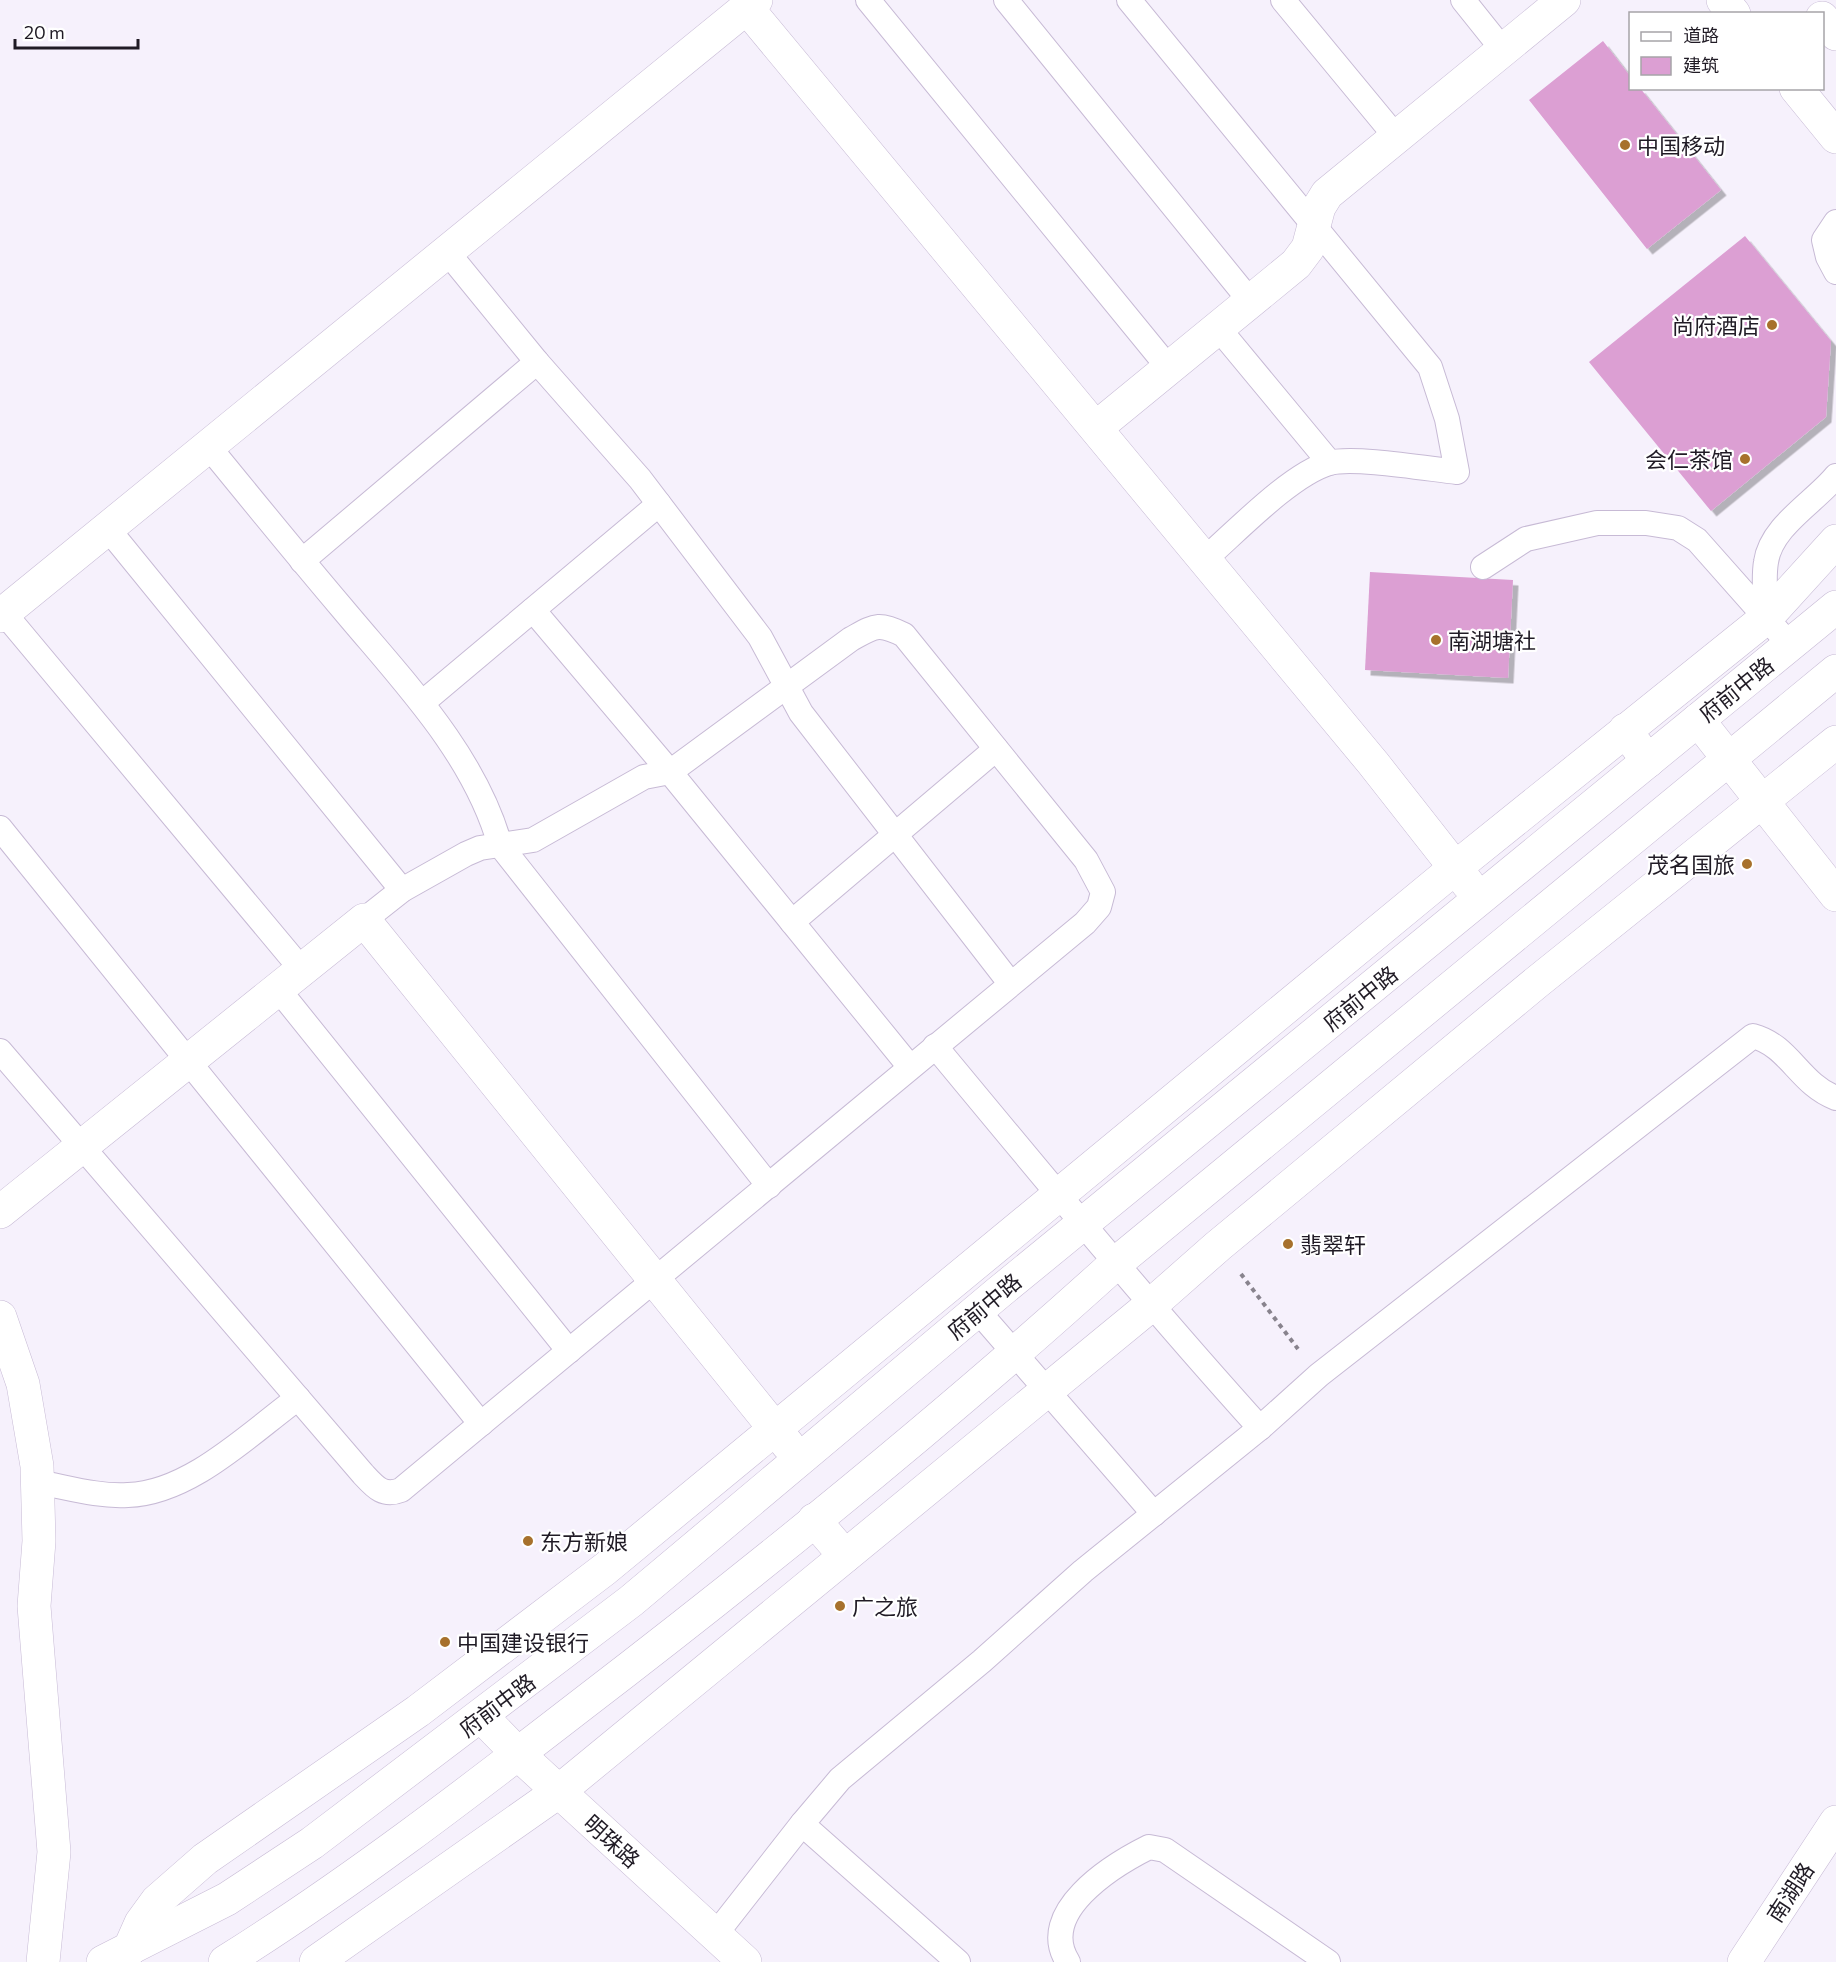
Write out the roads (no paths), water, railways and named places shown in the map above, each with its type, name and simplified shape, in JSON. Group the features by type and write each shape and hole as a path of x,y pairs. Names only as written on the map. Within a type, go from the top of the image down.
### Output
{"street":[{"path":"1097,427 1296,264 1308,248 1319,207 1327,194 1564,0"},
{"path":"1723,0 1732,12"},
{"path":"1808,0 1817,12"},
{"path":"2,615 448,254 752,4 1366,753 1480,900"},
{"path":"1824,20 1836,34"},
{"path":"1798,90 1836,137"},
{"path":"116,1956 157,1901 205,1859 428,1704 605,1569 1455,868 1766,618 1836,541"},
{"name":"府前中路","path":"116,1956 227,1899 312,1844 631,1601 1082,1225 1836,607"},
{"path":"225,1962 348,1878 518,1754 667,1640 1014,1355 1115,1264 1836,671"},
{"path":"1698,720 1836,895"},
{"path":"1625,730 1648,761"},
{"path":"316,1962 558,1792 1151,1305 1218,1246 1537,982 1836,742"},
{"path":"0,1212 363,920 801,1460"},
{"path":"0,1317 23,1384 37,1482 39,1541 33,1606 54,1852 43,1962"},
{"path":"814,1520 845,1556"},
{"name":"明珠路","path":"482,1716 558,1792 745,1962"},
{"name":"南湖路","path":"1744,1962 1836,1822"}],"lane":[{"path":"868,0 1168,368"},
{"path":"1006,0 1251,302"},
{"path":"1129,0 1430,367 1447,419 1457,472 1348,461 1330,463 1292,484 1205,558"},
{"path":"1283,0 1397,138"},
{"path":"1463,0 1503,50"},
{"path":"1836,222 1824,240 1827,257 1836,272"},
{"path":"448,254 659,504 760,637 801,713 1010,983"},
{"path":"1219,329 1330,463"},
{"path":"302,561 537,362"},
{"path":"209,447 422,703 460,759 483,799 500,845 769,1186"},
{"path":"1766,618 1766,561 1774,543 1782,529 1836,476"},
{"path":"422,703 659,504"},
{"path":"1483,567 1526,539 1596,523 1646,523 1678,528 1697,540 1790,645"},
{"path":"108,529 402,890"},
{"path":"533,610 670,772 910,1067"},
{"path":"2,615 290,979 569,1351"},
{"path":"0,1051 377,1490 390,1494 401,1490 1085,923 1099,907 1103,892 1086,860 904,635 886,626 877,626 851,639 788,688 670,772 644,777 533,840 480,848 466,854 402,890 363,920"},
{"path":"792,922 996,749"},
{"path":"0,828 481,1424"},
{"path":"715,1935 840,1779 982,1661 1083,1571 1260,1428 1319,1375 1753,1036 1770,1041 1819,1092 1836,1098"},
{"path":"935,1046 1115,1264 1260,1428"},
{"path":"978,1311 1154,1514"},
{"path":"37,1482 116,1495 156,1492 184,1482 298,1398"},
{"path":"802,1824 958,1962"},
{"path":"1068,1962 1059,1949 1061,1925 1072,1906 1100,1877 1149,1847 1164,1850 1328,1962"}],"place":[{"name":"中国移动","path":"1625,145"},
{"name":"尚府酒店","path":"1772,325"},
{"name":"会仁茶馆","path":"1745,459"},
{"name":"南湖塘社","path":"1436,640"},
{"name":"茂名国旅","path":"1747,864"},
{"name":"翡翠轩","path":"1288,1244"},
{"name":"东方新娘","path":"528,1541"},
{"name":"广之旅","path":"840,1606"},
{"name":"中国建设银行","path":"445,1642"}]}
